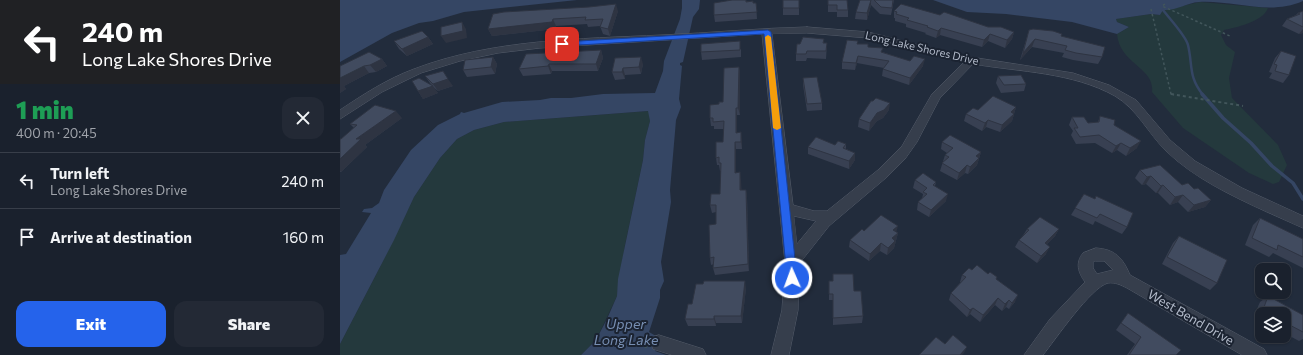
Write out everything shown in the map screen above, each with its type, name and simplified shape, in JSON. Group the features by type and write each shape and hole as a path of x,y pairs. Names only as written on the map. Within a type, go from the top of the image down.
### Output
{"street":[{"name":"Long Lake Shores Drive","path":"340,115 369,94 401,77 468,54 536,46 768,32 822,31 861,34 890,39 970,60 1059,73 1086,80 1115,92 1134,104 1166,144 1188,163 1220,183 1303,222"},
{"path":"768,32 792,263 792,293 788,322 780,355"},
{"path":"792,263 811,236 831,216 878,178 902,154 919,130 936,96 970,60"},
{"path":"786,209 814,216 831,216"},
{"path":"1032,355 1094,282 1086,271 1085,265 1090,256 1095,254 1107,256 1112,259 1120,269 1124,279"},
{"name":"West Bend Drive","path":"1094,282 1103,277 1112,276 1124,279 1258,355"},
{"path":"659,343 697,355"}],"path":[{"path":"1165,4 1162,6 1230,36"},
{"path":"1151,9 1171,94 1243,106"}],"green space":[{"path":"1200,2 1268,8 1261,17 1242,26 1224,30 1221,35 1226,45 1235,52 1229,78 1232,98 1278,145 1287,165 1279,182 1273,184 1249,173 1183,128 1152,92 1148,77 1124,53 1119,44 1117,34 1129,27 1117,22 1116,19 1151,14 1160,15 1163,10"},
{"path":"649,111 650,121 625,245 617,296 596,340 581,355 340,355 340,344 414,197 440,158 457,139 474,130 504,122"}],"water":[{"path":"340,0 577,0 464,12 433,21 419,23 392,33 340,62"},
{"name":"Upper Long Lake","path":"682,0 700,0 699,9 693,17 683,62 680,63 682,66 679,99 681,107 676,120 670,190 671,202 661,262 664,281 660,290 660,298 649,332 661,339 655,351 666,355 581,355 596,340 617,296 618,279 650,121 648,111 504,122 474,130 457,139 440,158 414,197 394,240 340,344 340,255 346,254 371,213 362,212 364,209 372,208 379,203 384,190 411,150 438,125 460,114 461,112 464,113 502,102 571,98 603,94 655,93 663,71 664,61 680,19"},
{"path":"933,0 1303,1 1277,7 1199,2 1163,10 1160,15 1151,14 1116,19 1117,22 1129,27 1117,34 1072,22 1006,14 967,12"}],"building":[{"path":"732,0 746,0 746,2 753,1 753,3 756,3 757,12 714,15 714,3"},
{"path":"783,0 799,0 799,8 783,8"},
{"path":"828,0 847,0 848,10 837,10 837,5 828,5"},
{"path":"860,0 871,0 867,13 856,12"},
{"path":"874,0 893,0 892,8 881,7"},
{"path":"616,4 608,29 600,27 603,19 585,20 586,17 553,19 552,22 488,29 493,14"},
{"path":"901,4 940,15 944,12 988,27 1001,27 1014,32 1007,40 990,34 984,40 941,28 938,31 927,27 928,26 907,20 909,18 896,14 897,12 894,11"},
{"path":"1303,11 1303,27 1287,19 1300,14 1298,13"},
{"path":"462,22 463,31 441,36 441,27"},
{"path":"1029,30 1053,31 1062,34 1061,36 1105,47 1102,57 1076,53 1065,50 1067,46 1035,39 1023,53"},
{"path":"422,31 428,37 402,49 394,41"},
{"path":"803,37 824,39 823,43 827,43 826,51 807,51 806,54 796,54 797,44 800,44"},
{"path":"847,40 858,41 857,44 868,44 868,47 883,48 881,52 910,61 914,56 925,59 910,78 883,69 889,61 858,56 856,63 842,62"},
{"path":"740,41 740,50 701,52 701,44"},
{"path":"601,50 596,64 549,64 548,66 519,69 526,54"},
{"path":"1281,51 1296,56 1289,75 1275,71 1277,65 1274,64"},
{"path":"369,52 382,59 340,78 340,66"},
{"path":"493,57 491,67 463,70 465,60"},
{"path":"641,57 639,67 623,68 622,72 612,72 615,58"},
{"path":"739,67 736,133 741,132 741,142 735,142 735,173 740,172 740,190 746,190 748,264 713,268 714,257 710,258 709,225 716,224 716,205 710,205 711,194 720,194 721,163 719,163 719,157 716,158 716,142 723,142 724,121 713,122 713,118 710,118 710,105 723,102 724,68"},
{"path":"443,71 448,79 433,84 425,76"},
{"path":"1021,75 1026,84 1004,85 998,76"},
{"path":"817,77 822,103 807,104 803,78"},
{"path":"419,78 433,86 418,91 412,81"},
{"path":"993,96 1016,107 1011,112 1014,114 1002,125 988,120 985,123 966,114 973,108 978,110"},
{"path":"876,98 890,103 884,110 877,113 870,123 859,119 871,101"},
{"path":"375,105 396,111 356,139 361,139 340,159 340,139 357,125 350,124"},
{"path":"1100,116 1115,120 1114,125 1141,141 1130,148 1121,143 1116,146 1099,135 1080,137 1074,128 1078,128 1072,117 1084,117 1088,123 1099,122"},
{"path":"950,135 981,152 976,156 979,158 970,167 967,165 959,173 942,163 949,157 945,155 953,148 942,142"},
{"path":"816,137 835,145 838,141 846,144 843,148 855,153 849,161 808,147"},
{"path":"1160,165 1182,185 1188,183 1194,189 1198,188 1211,200 1194,205 1183,195 1175,197 1163,185 1161,186 1151,176 1147,177 1140,170"},
{"path":"923,173 936,182 933,185 948,194 931,210 918,202 927,194 923,192 927,188 915,180"},
{"path":"1084,194 1095,199 1096,196 1133,213 1127,227 1100,214 1097,218 1075,208"},
{"path":"881,215 898,226 893,230 898,233 892,238 895,241 888,248 881,243 870,254 850,240 862,229 864,231"},
{"path":"1040,217 1059,229 1045,243 1050,247 1041,256 1019,240 1029,230 1027,229"},
{"path":"1260,218 1303,239 1303,257 1278,245 1277,250 1252,238"},
{"path":"1179,236 1227,260 1217,283 1167,257"},
{"path":"977,265 988,274 990,272 997,277 996,279 1018,295 1012,303 1009,300 1005,304 998,298 983,315 973,308 970,310 951,293 966,277 962,275 969,268 972,270"},
{"path":"833,274 853,274 854,291 861,291 863,316 833,318 833,294 829,294 829,281 833,281"},
{"path":"704,281 745,281 741,316 714,316 714,319 685,319 688,304 692,304 696,284 703,284"},
{"path":"1267,299 1274,299 1288,307 1264,307"},
{"path":"1291,308 1303,315 1303,332 1291,326"},
{"path":"1128,313 1181,350 1176,355 1129,355 1141,337 1121,323"},
{"path":"953,335 967,347 960,355 919,355 936,337 945,344"}],"waterway":[{"path":"1163,10 1187,41 1193,76 1203,95"},
{"path":"1202,94 1223,118 1251,143 1272,166 1293,183 1303,199"}],"slow traffic":[{"path":"768,37 777,128"}],"route":[{"path":"562,44 768,32 776,122 792,263 792,278"}]}
